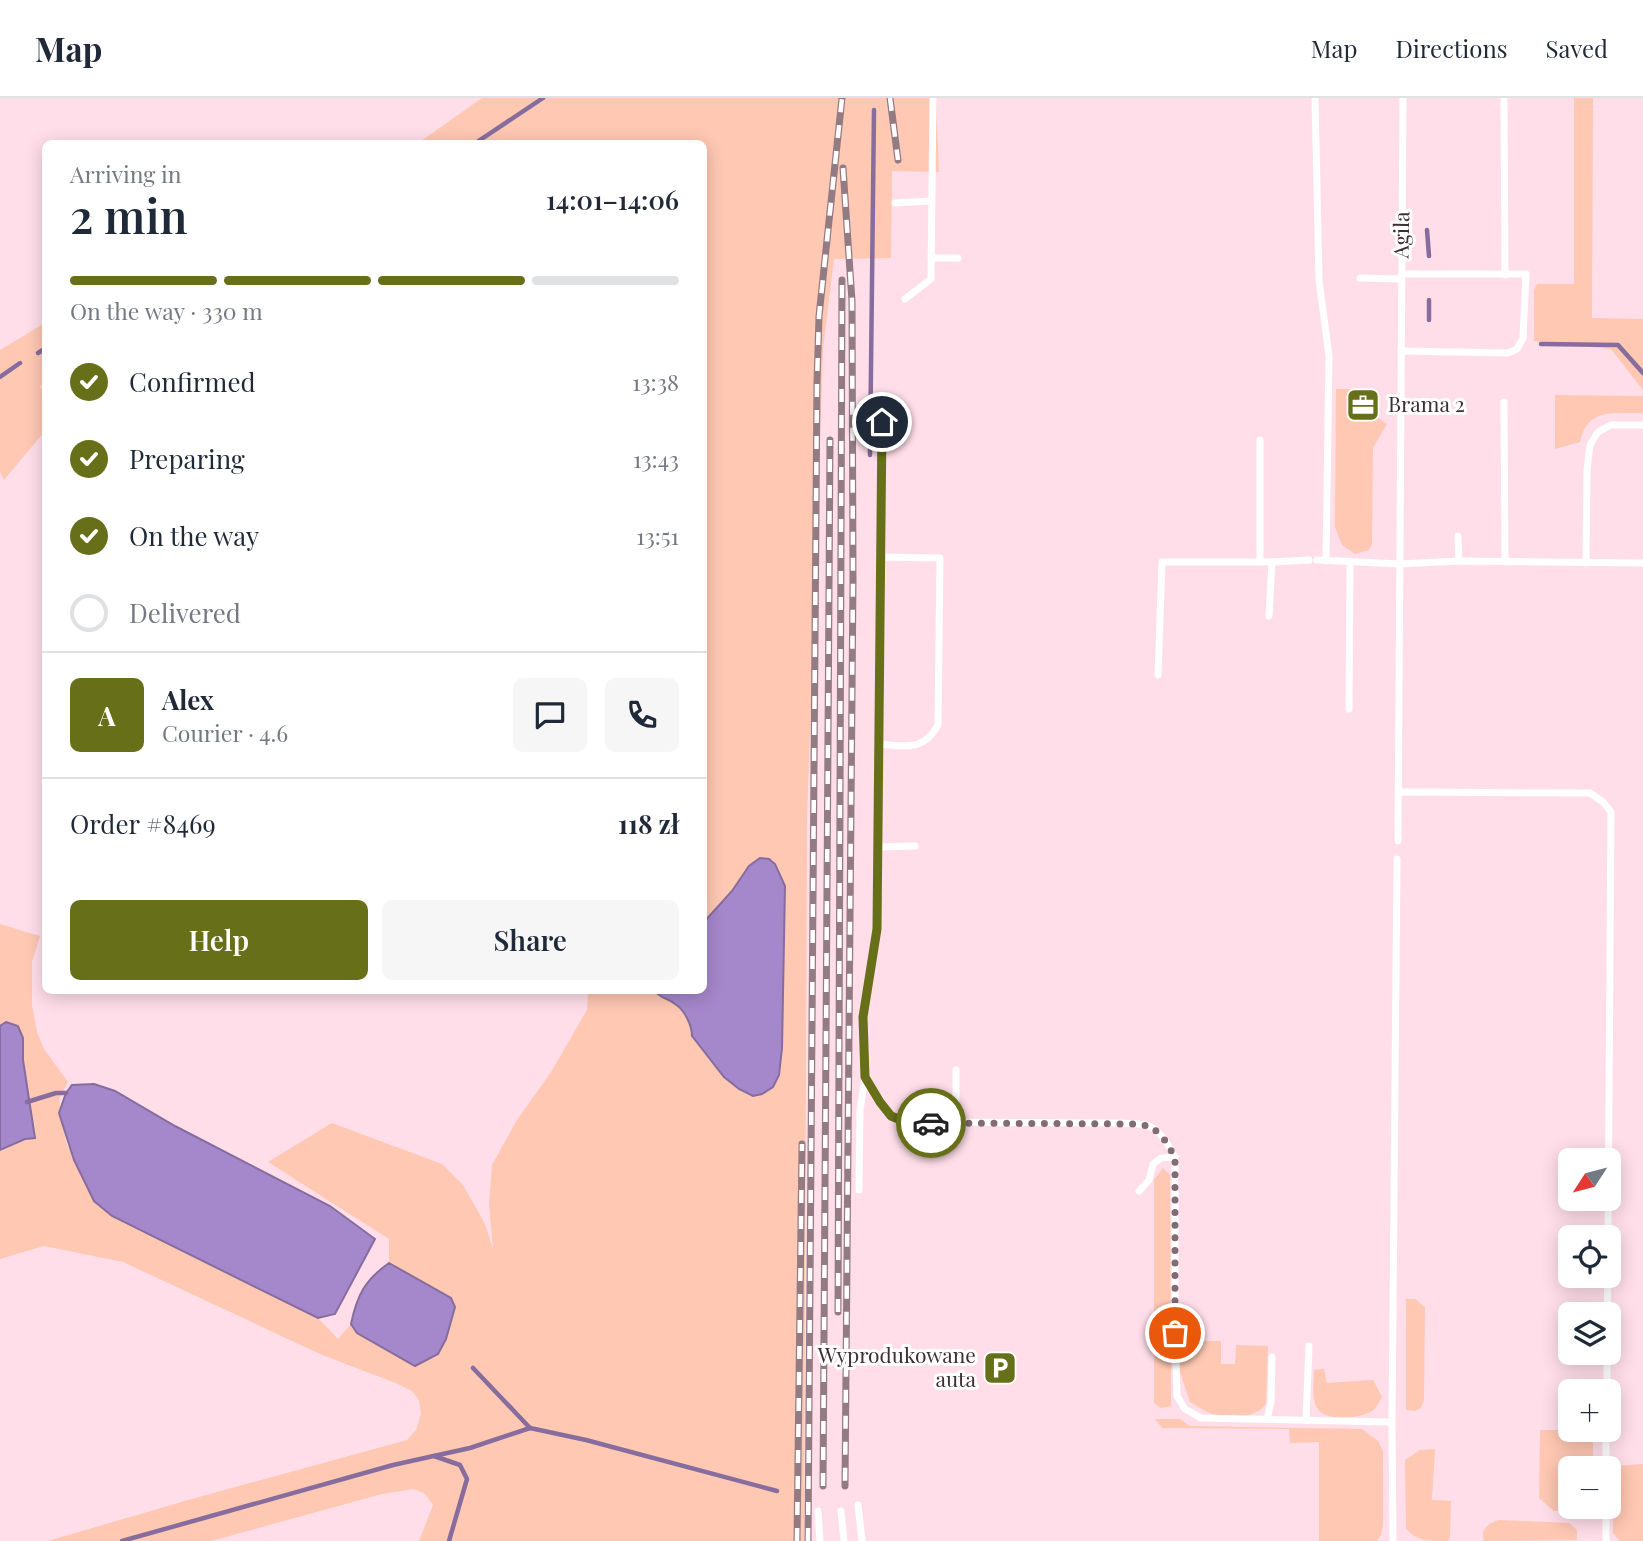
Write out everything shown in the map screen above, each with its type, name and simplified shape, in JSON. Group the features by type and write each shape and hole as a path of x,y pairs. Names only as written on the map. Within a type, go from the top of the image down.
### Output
{"lane":[{"path":"905,299 931,279 933,98"},
{"path":"1315,98 1319,279 1329,356 1326,561"},
{"name":"Agila","path":"1398,841 1403,98"},
{"path":"1504,98 1505,275"},
{"path":"895,202 932,201"},
{"path":"931,258 958,258"},
{"path":"1360,278 1526,274 1523,338 1517,349 1508,353 1401,351"},
{"path":"859,1190 860,1110 865,1077 863,1017 877,929 882,395"},
{"path":"1504,402 1505,562"},
{"path":"1586,563 1587,469 1590,445 1598,432 1611,425 1643,425"},
{"path":"1260,440 1260,562"},
{"path":"1458,536 1459,561"},
{"path":"878,744 912,747 932,736 938,725 940,558 882,557"},
{"path":"1157,675 1162,562 1313,560 1401,564 1459,561 1643,563"},
{"path":"1349,709 1350,561"},
{"path":"1269,616 1272,562"},
{"path":"1398,792 1590,793 1611,812 1608,1225"},
{"path":"879,847 915,846"},
{"path":"1393,1541 1397,859"},
{"path":"956,1123 957,1070"},
{"path":"865,1077 891,1116 906,1122 1138,1124 1152,1127 1164,1139 1175,1157 1177,1396 1185,1409 1201,1418 1392,1422"},
{"path":"1139,1191 1149,1180 1153,1164 1161,1158 1175,1157"},
{"path":"1152,1334 1175,1333"},
{"path":"1306,1420 1309,1346"},
{"path":"1267,1419 1272,1402 1272,1357"},
{"path":"858,1504 862,1541"},
{"path":"818,1511 820,1541"},
{"path":"841,1511 844,1541"},
{"path":"1606,1519 1606,1541"}],"shaded area":[{"path":"482,98 936,98 939,172 892,171 891,258 834,259 823,349 807,819 804,1541 419,1541 433,1505 424,1493 413,1489 382,1494 211,1541 48,1541 407,1440 416,1430 421,1414 419,1400 412,1391 320,1354 123,1262 44,1246 0,1259 0,924 40,936 32,962 32,1005 37,1032 44,1049 68,1082 59,1099 66,1142 94,1202 112,1216 318,1318 338,1339 351,1324 357,1333 451,1298 389,1263 389,1239 268,1162 332,1123 442,1164 463,1185 485,1224 493,1249 489,1203 492,1165 517,1120 551,1072 587,1010 588,994 658,994 681,1009 689,1022 692,1036 724,1077 779,1075 782,1048 785,886 749,866 732,891 707,919 707,140 422,140"},
{"path":"1574,98 1593,98 1592,318 1643,319 1643,390 1611,349 1534,341 1534,290 1537,284 1574,284"},
{"path":"42,325 42,435 4,480 0,472 0,350"},
{"path":"1336,389 1352,389 1352,415 1373,415 1387,424 1373,448 1372,544 1369,550 1355,554 1342,545 1335,527"},
{"path":"1555,395 1643,396 1643,413 1613,413 1596,417 1589,422 1580,442 1555,449"},
{"path":"760,858 769,859 775,864 785,886 782,1048 779,1075 773,1087 753,1096 724,1077 692,1036 682,1010 658,994 707,994 707,919 732,891 749,866"},
{"path":"6,1022 18,1026 23,1038 23,1060 35,1138 25,1139 0,1150 0,1026"},
{"path":"94,1084 115,1091 175,1126 330,1206 375,1239 335,1314 318,1318 112,1216 94,1201 74,1160 59,1113 72,1085"},
{"path":"1163,1168 1170,1175 1171,1406 1161,1408 1154,1403 1154,1180"},
{"path":"389,1263 451,1298 455,1307 446,1339 438,1354 415,1366 357,1333 351,1324 363,1289"},
{"path":"1406,1299 1415,1299 1425,1307 1424,1400 1421,1408 1415,1411 1406,1410"},
{"path":"1188,1341 1221,1341 1221,1364 1235,1364 1236,1345 1268,1346 1266,1403 1262,1408 1241,1417 1224,1417 1190,1402 1180,1372 1180,1345"},
{"path":"1324,1369 1327,1383 1373,1380 1382,1397 1373,1410 1356,1417 1327,1415 1317,1408 1313,1389 1314,1370"},
{"path":"1155,1419 1180,1419 1190,1426 1362,1429 1378,1441 1383,1451 1381,1535 1377,1541 1319,1541 1319,1442 1290,1443 1289,1429 1162,1428"},
{"path":"1540,1430 1558,1430 1558,1442 1593,1442 1593,1456 1558,1456 1558,1511 1554,1511 1539,1498"},
{"path":"1435,1449 1432,1500 1451,1501 1450,1538 1447,1541 1418,1538 1406,1528 1405,1460 1420,1450"},
{"path":"1643,1464 1643,1541 1620,1541 1613,1533 1613,1519 1621,1519 1621,1465"},
{"path":"1499,1520 1569,1523 1577,1530 1577,1540 1484,1541 1483,1533 1486,1527"}],"waterway":[{"path":"480,140 543,98"},
{"path":"870,455 874,110"},
{"path":"1427,230 1429,256"},
{"path":"1429,300 1429,320"},
{"path":"1541,344 1618,345 1643,373"},
{"path":"38,353 42,350"},
{"path":"0,377 20,363"},
{"path":"27,1102 56,1093 66,1093"},
{"path":"473,1368 530,1428"},
{"path":"122,1541 393,1465 470,1448 530,1428 586,1440 777,1491"},
{"path":"434,1456 460,1465 467,1479 449,1541"}],"railway":[{"path":"808,1541 817,382 819,316 842,98"},
{"path":"890,98 898,160"},
{"path":"843,168 852,301 853,580 845,1486"},
{"path":"838,1312 842,280"},
{"path":"823,1486 830,440"},
{"path":"797,1541 802,1144"}],"way so far":[{"path":"931,1123 1120,1123 1152,1127 1164,1139 1175,1157 1175,1333"}],"place":[{"name":"Brama 2","path":"1363,405"},
{"name":"Wyprodukowane auta","path":"1000,1368"}],"route":[{"path":"882,422 877,929 865,991 865,1077 891,1116 906,1122 931,1123"}]}
